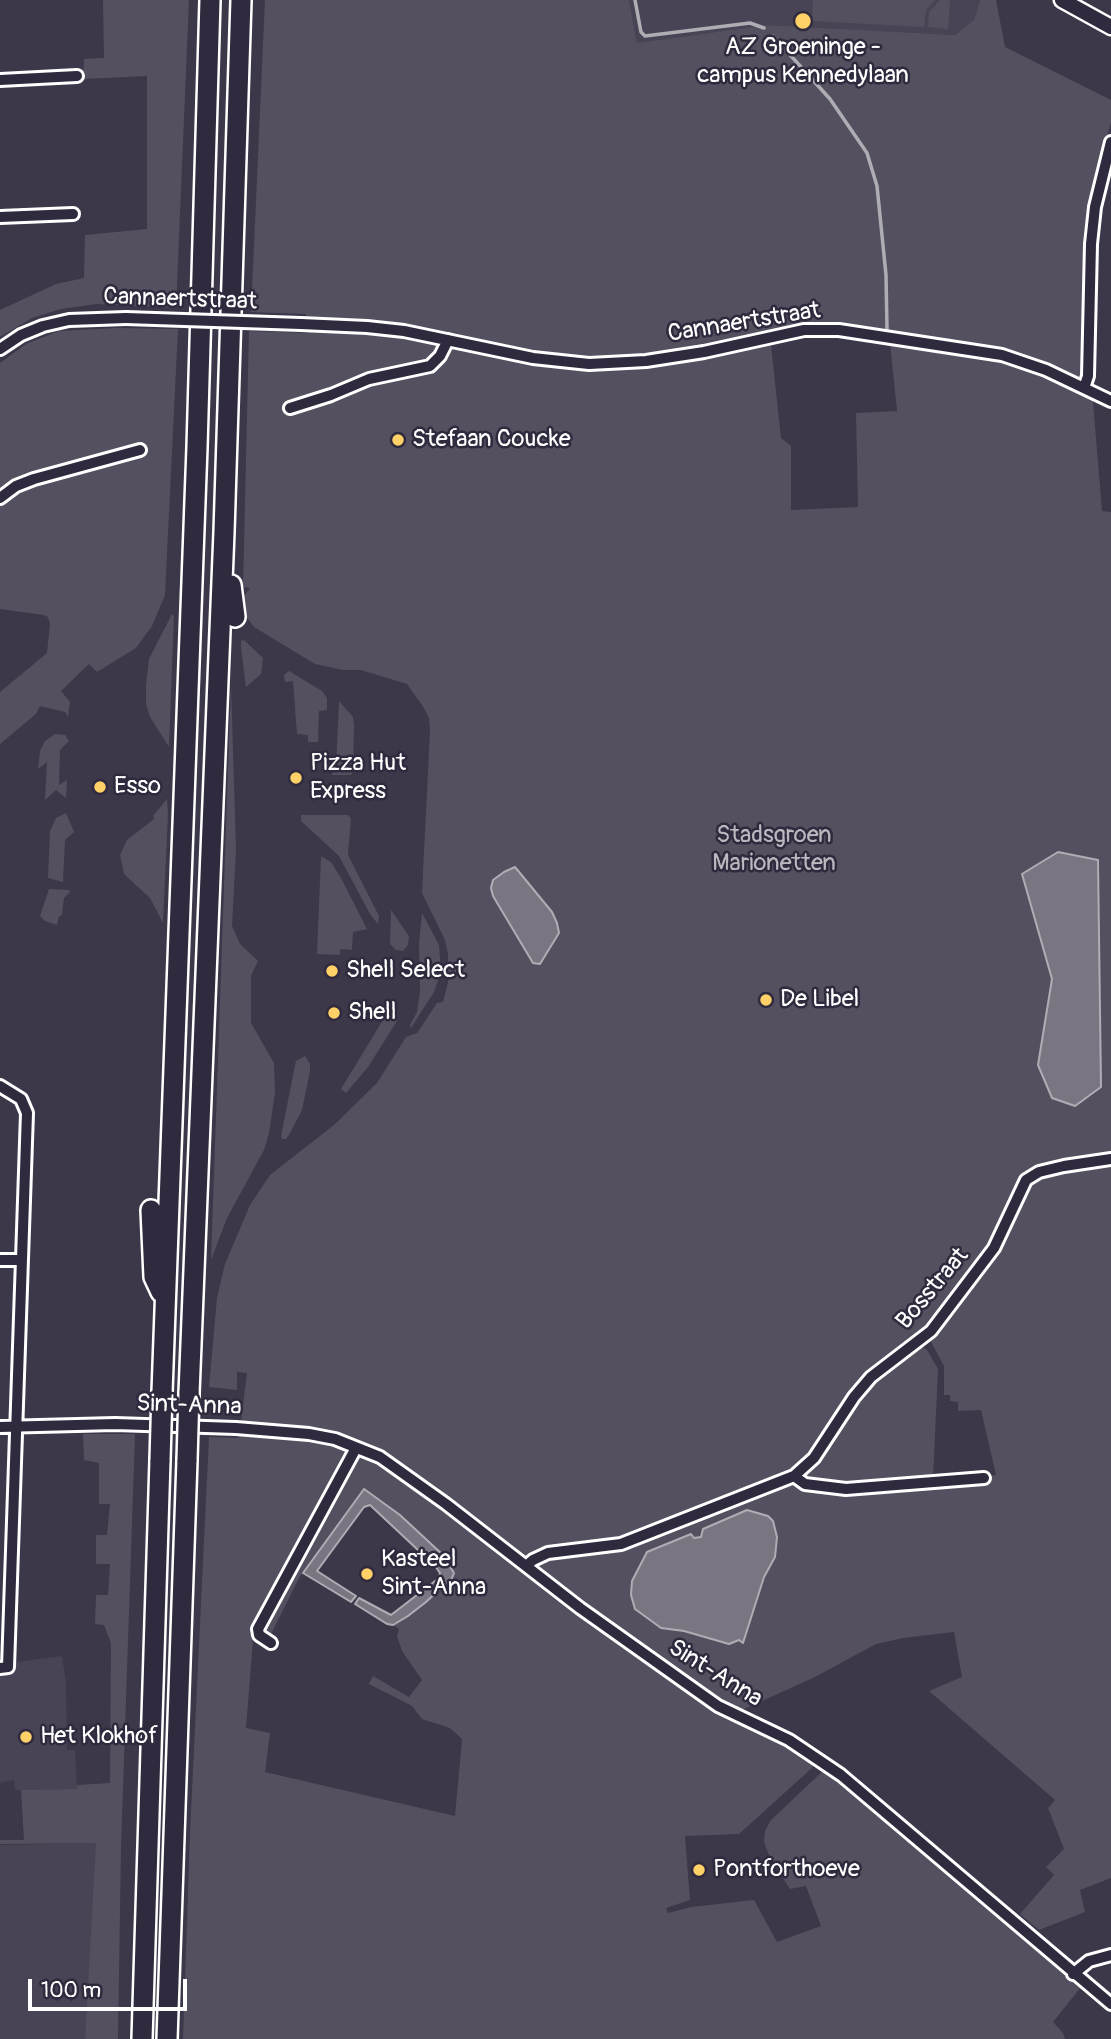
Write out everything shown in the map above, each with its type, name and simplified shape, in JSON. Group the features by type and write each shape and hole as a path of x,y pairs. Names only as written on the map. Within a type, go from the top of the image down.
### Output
{"highway":[{"path":"142,2039 210,0"},
{"path":"167,2039 188,1393 224,532 241,0"},
{"path":"183,537 197,447"},
{"path":"224,532 235,617"},
{"path":"151,1209 154,1277 166,1303"},
{"path":"191,1331 206,1310"}],"street":[{"path":"1062,0 1111,27"},
{"path":"0,80 77,76"},
{"path":"1084,387 1088,376 1091,244 1095,208 1111,142"},
{"path":"0,218 73,214"},
{"name":"Cannaertstraat","path":"0,349 22,335 56,323 127,318 367,327 544,359 599,363 646,361 704,352 804,330 839,330 1002,355 1046,370 1111,401"},
{"path":"290,408 369,379 430,366 440,356 448,340"},
{"path":"0,498 16,486 34,479 140,450"},
{"path":"0,1086 21,1099 27,1113 17,1425 4,1667"},
{"name":"Bosstraat","path":"526,1566 540,1556 557,1551 621,1544 794,1476 814,1458 870,1377 932,1332 994,1248 1026,1180 1040,1172 1064,1166 1111,1159"},
{"path":"0,1260 21,1260"},
{"name":"Sint-Anna","path":"0,1427 115,1424 236,1428 335,1439 380,1457 718,1706 789,1740 841,1775 1111,2004"},
{"path":"271,1643 259,1635 258,1629 356,1448"},
{"path":"794,1476 805,1484 846,1489 984,1478"},
{"path":"1073,1974 1089,1961 1111,1955"}],"shaded area":[{"name":"AZ Groeninge - campus Kennedylaan","path":"629,0 980,0 974,20 955,35 766,25 637,43"},
{"path":"1058,852 1098,860 1101,1087 1075,1106 1052,1098 1038,1065 1052,979 1022,874"},
{"path":"515,867 552,912 557,923 559,933 540,964 533,963 493,896 493,880"},
{"path":"364,1489 400,1515 443,1555 454,1573 426,1602 393,1625 355,1604 359,1598 391,1615 439,1578 440,1573 370,1505 364,1507 317,1571 356,1596 351,1602 303,1573"},
{"path":"747,1510 768,1516 773,1521 777,1537 775,1557 764,1577 743,1643 739,1640 729,1644 684,1631 661,1628 635,1609 631,1595 632,1581 647,1552 691,1534 694,1538 701,1537 703,1529"},
{"path":"62,1656 66,1683 67,1750 75,1750 77,1789 15,1790 14,1780 1,1782 0,1787 0,1675 15,1671 16,1662"},
{"path":"97,1843 85,2039 0,2039 0,1845"}],"green space":[{"path":"103,0 189,0 176,308 97,304 61,309 32,318 0,337 0,310 56,284 84,278 85,235 147,229 147,76 83,79 84,59 104,58"},
{"name":"Stadsgroen Marionetten","path":"265,0 629,0 637,43 766,25 955,35 974,20 980,0 996,0 1005,47 1111,100 1111,122 1095,178 1087,229 1083,353 1093,402 1102,511 1111,512 1111,1878 1080,1890 1085,1912 1039,1930 1020,1914 1054,1875 1046,1867 1064,1849 1048,1808 1055,1800 929,1691 962,1677 954,1632 876,1644 815,1677 740,1711 745,1726 794,1748 812,1763 812,1768 739,1834 685,1836 690,1900 666,1908 668,1913 691,1907 754,1900 777,1942 821,1926 806,1886 790,1889 770,1858 764,1842 765,1831 771,1820 825,1769 1081,1987 1053,2022 1065,2039 183,2039 209,1437 239,1438 247,1373 237,1372 237,1390 209,1387 217,1298 225,1264 250,1205 270,1175 334,1125 377,1083 406,1037 417,1033 437,1003 443,1002 448,982 445,940 422,893 430,731 429,718 424,708 407,684 361,670 343,670 315,664 254,627 244,614 242,599 250,588 243,587 249,331 307,333 306,314 251,312","holes":["827,335 890,342 897,411 856,413 858,507 791,510 791,446 781,438 771,345 794,338","930,1340 944,1366 944,1395 950,1395 950,1401 958,1402 958,1411 981,1410 996,1475 933,1479 938,1369 927,1350 922,1347","364,1489 452,1579 408,1616 393,1625 399,1629 397,1636 402,1651 422,1680 409,1697 373,1676 369,1684 412,1706 422,1719 450,1728 462,1739 455,1816 265,1772 270,1733 246,1728 254,1628 271,1634 299,1578"]},
{"path":"813,0 935,0 926,10 924,27 812,21"},
{"path":"940,0 950,0 948,29 928,27 929,12"},
{"path":"178,329 165,595 152,626 136,648 97,672 89,664 61,691 70,702 68,717 65,712 40,706 36,714 0,744 0,692 47,653 50,624 48,617 44,615 0,609 0,363 26,344 59,331"},
{"path":"172,614 169,747 150,717 146,704 146,685 149,659"},
{"path":"244,640 263,658 261,674 246,687 241,647 241,641"},
{"path":"289,671 322,691 327,698 327,710 319,711 318,742 308,742 308,735 297,734 293,681 285,682 284,675"},
{"path":"231,684 236,849 232,926 240,944 258,961 251,976 251,1023 274,1063 275,1093 264,1150 227,1218 211,1260"},
{"path":"339,701 353,717 351,775 332,775 336,768"},
{"path":"55,734 65,735 69,741 60,750 59,785 67,780 66,798 56,790 45,800 47,762 38,769 40,751 45,741"},
{"path":"167,799 163,923 150,898 124,874 120,855 127,840 154,819 153,816"},
{"path":"66,813 74,832 65,840 63,882 48,878 50,831 56,818"},
{"path":"301,815 348,815 351,818 348,855 379,916 378,924 339,856 301,821"},
{"path":"321,856 331,862 367,929 353,932 352,950 340,949 340,955 317,954"},
{"path":"49,889 70,892 64,898 62,915 59,916 57,925 40,916"},
{"path":"391,910 409,936 408,945 403,951 396,950 390,944"},
{"path":"422,913 439,945 441,972 434,992 411,1028 420,992 419,944"},
{"path":"391,1013 397,1017 397,1021 368,1067 346,1093 341,1089 386,1015"},
{"path":"305,1056 310,1064 310,1071 302,1110 286,1139 282,1139 296,1061"},
{"path":"83,1434 135,1434 121,1848 118,2039 85,2039 96,1843 0,1844 0,1840 24,1840 21,1790 77,1789 77,1785 110,1783 111,1643 104,1625 95,1624 96,1595 108,1595 110,1564 96,1564 96,1535 107,1535 110,1504 99,1504 99,1463 84,1460"}],"waterway":[{"path":"635,0 641,32 645,36 750,23 764,28"},
{"path":"773,36 830,99 867,153 877,186 886,275 887,329"}],"place":[{"name":"AZ Groeninge - campus Kennedylaan","path":"803,21"},
{"name":"Stefaan Coucke","path":"398,440"},
{"name":"Pizza Hut Express","path":"296,778"},
{"name":"Esso","path":"100,787"},
{"name":"Shell Select","path":"332,971"},
{"name":"De Libel","path":"766,1000"},
{"name":"Shell","path":"334,1013"},
{"name":"Kasteel Sint-Anna","path":"367,1574"},
{"name":"Het Klokhof","path":"26,1737"},
{"name":"Pontforthoeve","path":"699,1870"}]}
